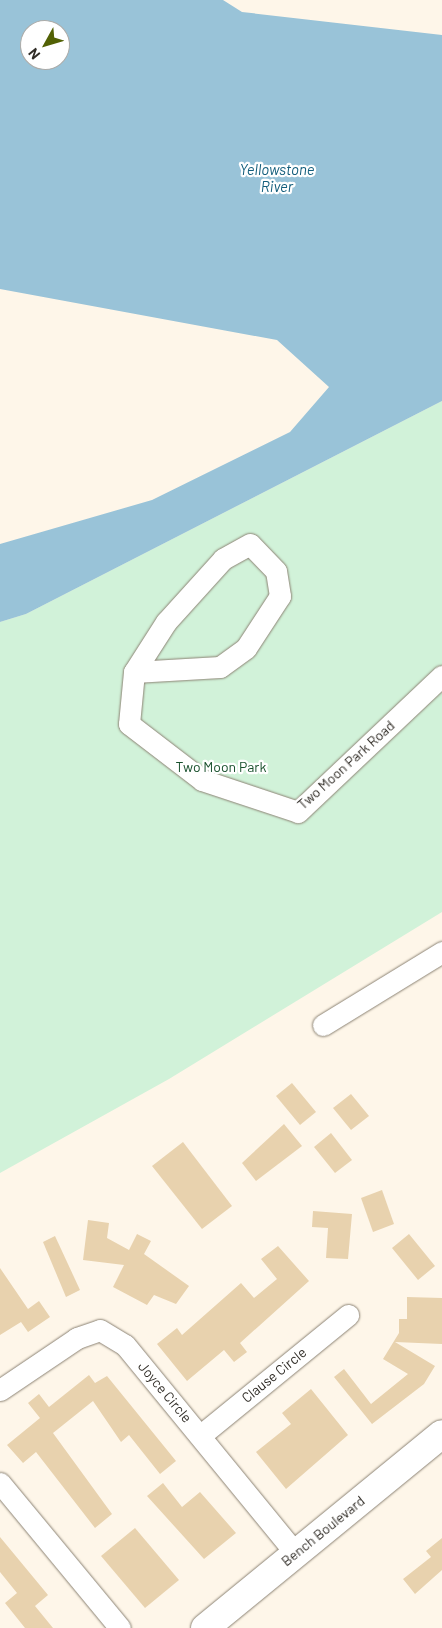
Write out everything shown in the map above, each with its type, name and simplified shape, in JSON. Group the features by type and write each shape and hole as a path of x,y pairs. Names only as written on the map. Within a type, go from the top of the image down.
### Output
{"main road":[{"name":"Bench Boulevard","path":"205,1628 442,1434"}],"street":[{"name":"Two Moon Park Road","path":"134,672 220,667 246,648 270,617 280,596 276,571 250,544 223,559 166,622 134,672 129,724 202,780 298,812 442,676"},
{"path":"322,1025 442,952"},
{"name":"Clause Circle","path":"201,1436 348,1315"},
{"name":"Joyce Circle","path":"0,1390 77,1338 100,1330 125,1345 296,1554"},
{"path":"0,1483 120,1628"}],"green space":[{"name":"Two Moon Park","path":"442,401 442,912 169,1079 0,1173 0,622 26,614"}],"water":[{"name":"Yellowstone River","path":"0,0 223,0 242,12 442,35 442,401 26,614 0,622 0,544 152,500 290,432 329,387 277,340 0,289"}],"building":[{"path":"292,1083 316,1112 300,1125 276,1096"},
{"path":"351,1094 369,1116 351,1130 333,1108"},
{"path":"284,1124 302,1146 256,1181 242,1163"},
{"path":"331,1133 352,1160 335,1173 314,1147"},
{"path":"183,1142 232,1206 202,1229 152,1166"},
{"path":"382,1190 394,1224 373,1232 361,1198"},
{"path":"313,1211 352,1214 348,1259 326,1258 328,1228 312,1227"},
{"path":"88,1220 109,1223 107,1238 129,1250 137,1234 151,1241 144,1254 189,1286 176,1304 154,1295 147,1305 113,1287 124,1265 83,1260"},
{"path":"409,1234 435,1266 418,1280 392,1248"},
{"path":"55,1236 80,1290 66,1297 43,1242"},
{"path":"278,1246 309,1281 240,1343 247,1352 234,1362 224,1350 187,1381 157,1344 177,1328 182,1335 241,1283 254,1298 277,1279 261,1259"},
{"path":"0,1268 28,1309 39,1301 50,1317 28,1332 21,1322 0,1335"},
{"path":"407,1297 442,1298 442,1344 395,1342 435,1366 424,1384 372,1424 334,1377 344,1369 371,1404 408,1374 383,1359 399,1333 399,1319 407,1319"},
{"path":"89,1375 95,1383 107,1376 176,1461 160,1474 129,1435 121,1442 93,1401 53,1433 112,1514 95,1528 36,1452 23,1463 7,1445 40,1418 28,1403 39,1394 49,1407"},
{"path":"311,1389 348,1435 286,1489 256,1452 291,1424 282,1413"},
{"path":"163,1483 182,1507 200,1492 236,1533 204,1559 147,1496"},
{"path":"135,1528 179,1580 145,1608 101,1556"},
{"path":"0,1537 48,1595 35,1606 53,1628 25,1628 5,1603 17,1593 0,1572"},
{"path":"442,1538 442,1570 415,1594 403,1579 431,1557 426,1551"}]}
